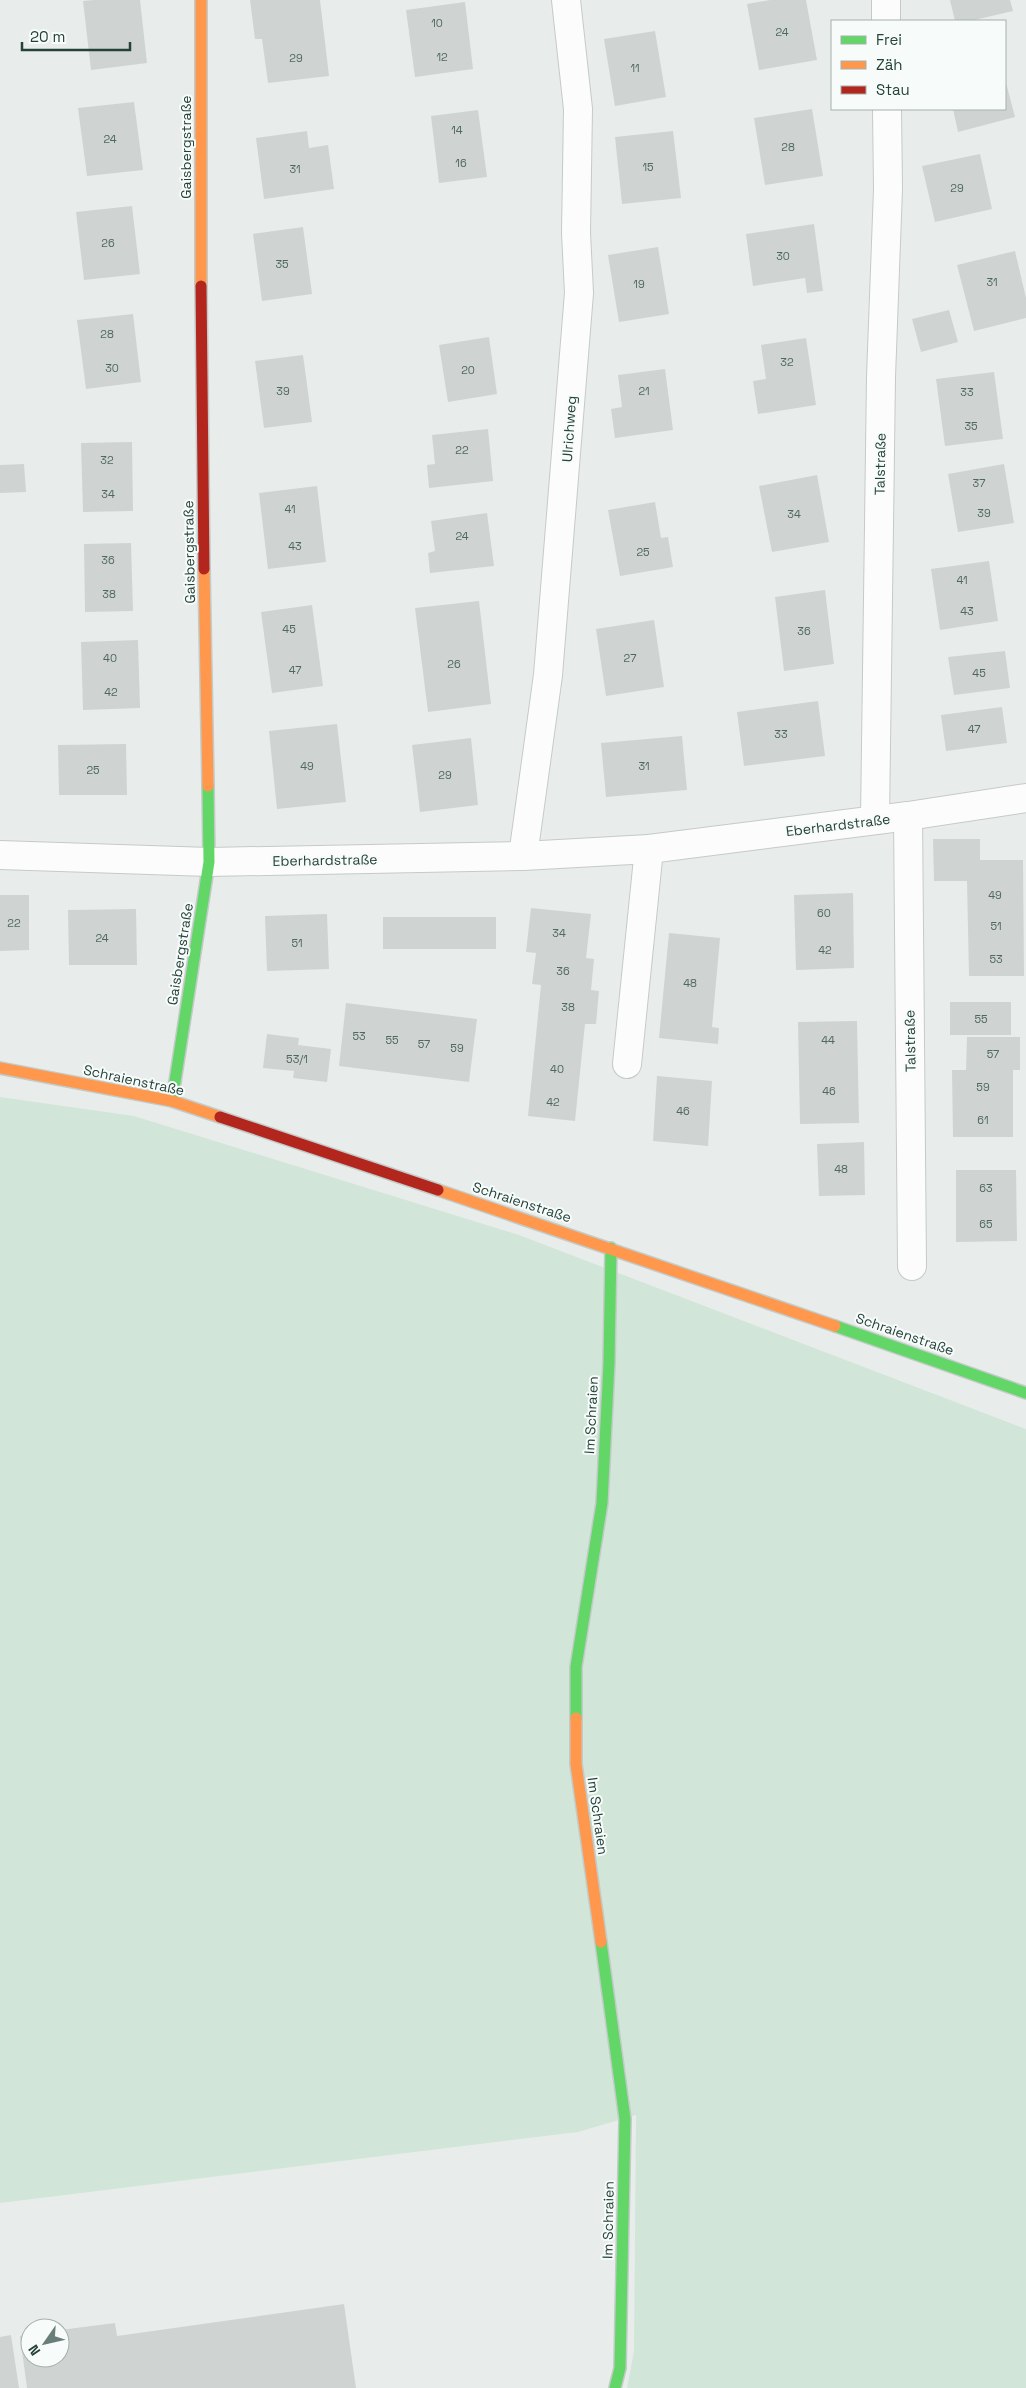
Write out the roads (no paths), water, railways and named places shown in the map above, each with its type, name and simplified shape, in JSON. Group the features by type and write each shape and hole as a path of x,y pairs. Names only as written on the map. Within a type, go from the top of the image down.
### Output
{"street":[{"name":"Gaisbergstraße","path":"172,1102 209,862 201,401 201,0"},
{"name":"Ulrichweg","path":"523,856 548,675 579,293 576,233 578,109 566,0"},
{"path":"886,0 886,20"},
{"name":"Talstraße","path":"874,820 881,377 888,189 887,110"},
{"name":"Eberhardstraße","path":"0,855 209,862 523,856 649,849 908,816 1026,798"},
{"name":"Talstraße","path":"908,816 912,1266"},
{"path":"627,1064 649,849"},
{"name":"Schraienstraße","path":"0,1068 172,1102 612,1248 1026,1393"},
{"name":"Im Schraien","path":"612,1248 609,1363 602,1503 576,1667 576,1764 625,2118 620,2368 615,2388"}]}
